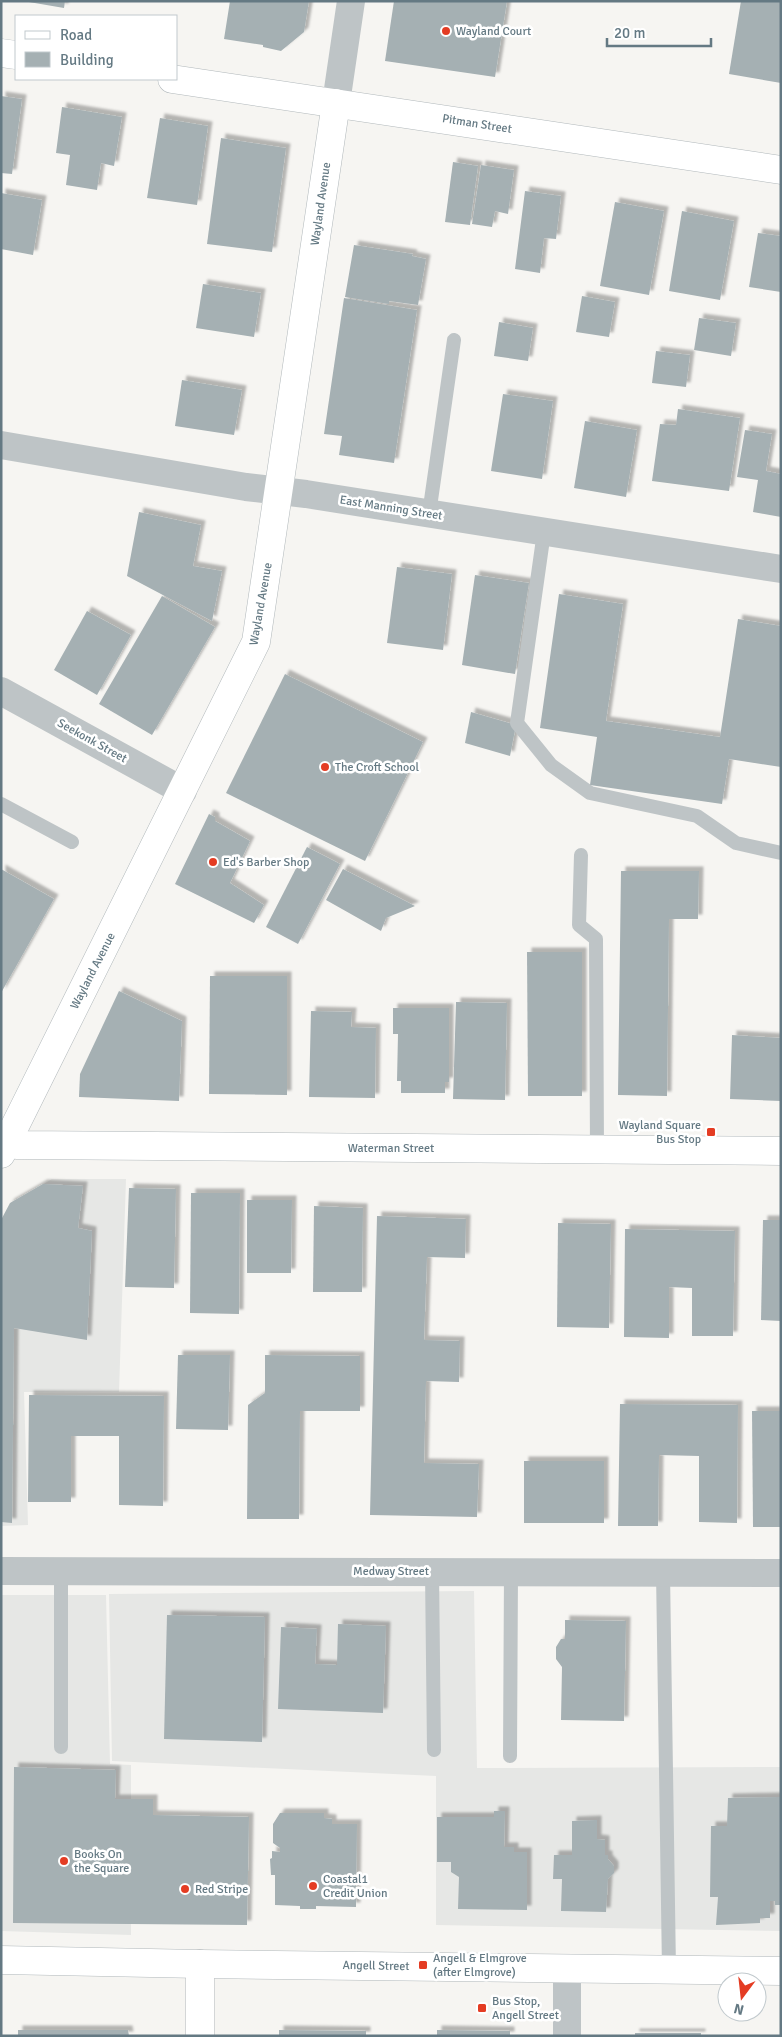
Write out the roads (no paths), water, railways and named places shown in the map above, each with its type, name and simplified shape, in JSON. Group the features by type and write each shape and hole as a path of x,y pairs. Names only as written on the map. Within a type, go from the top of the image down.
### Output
{"street":[{"name":"Wayland Avenue","path":"3,1147 256,642 351,1"},
{"path":"1,53 15,55"},
{"name":"Pitman Street","path":"178,80 781,170"},
{"name":"East Manning Street","path":"1,444 279,491 781,569"},
{"name":"Seekonk Street","path":"1,691 183,791"},
{"name":"Waterman Street","path":"3,1147 781,1151"},
{"name":"Medway Street","path":"1,1571 781,1573"},
{"name":"Angell Street","path":"1,1960 781,1971"},
{"path":"200,1964 200,2036"},
{"path":"567,1969 567,2036"}],"lane":[{"path":"428,514 454,340"},
{"path":"544,532 517,724 551,765 590,793 697,816 736,843 781,853"},
{"path":"1,804 72,842"},
{"path":"581,855 579,925 596,940 597,1150"},
{"path":"432,1571 434,1750"},
{"path":"61,1572 61,1747"},
{"path":"510,1756 511,1572"},
{"path":"663,1572 669,1970"}],"place":[{"name":"Wayland Court","path":"446,31"},
{"name":"The Croft School","path":"325,767"},
{"name":"Ed's Barber Shop","path":"213,862"},
{"name":"Wayland Square Bus Stop","path":"711,1132"},
{"name":"Books On the Square","path":"64,1861"},
{"name":"Coastal1 Credit Union","path":"313,1886"},
{"name":"Red Stripe","path":"185,1889"},
{"name":"Angell & Elmgrove (after Elmgrove)","path":"423,1965"},
{"name":"Bus Stop, Angell Street","path":"482,2008"}]}
